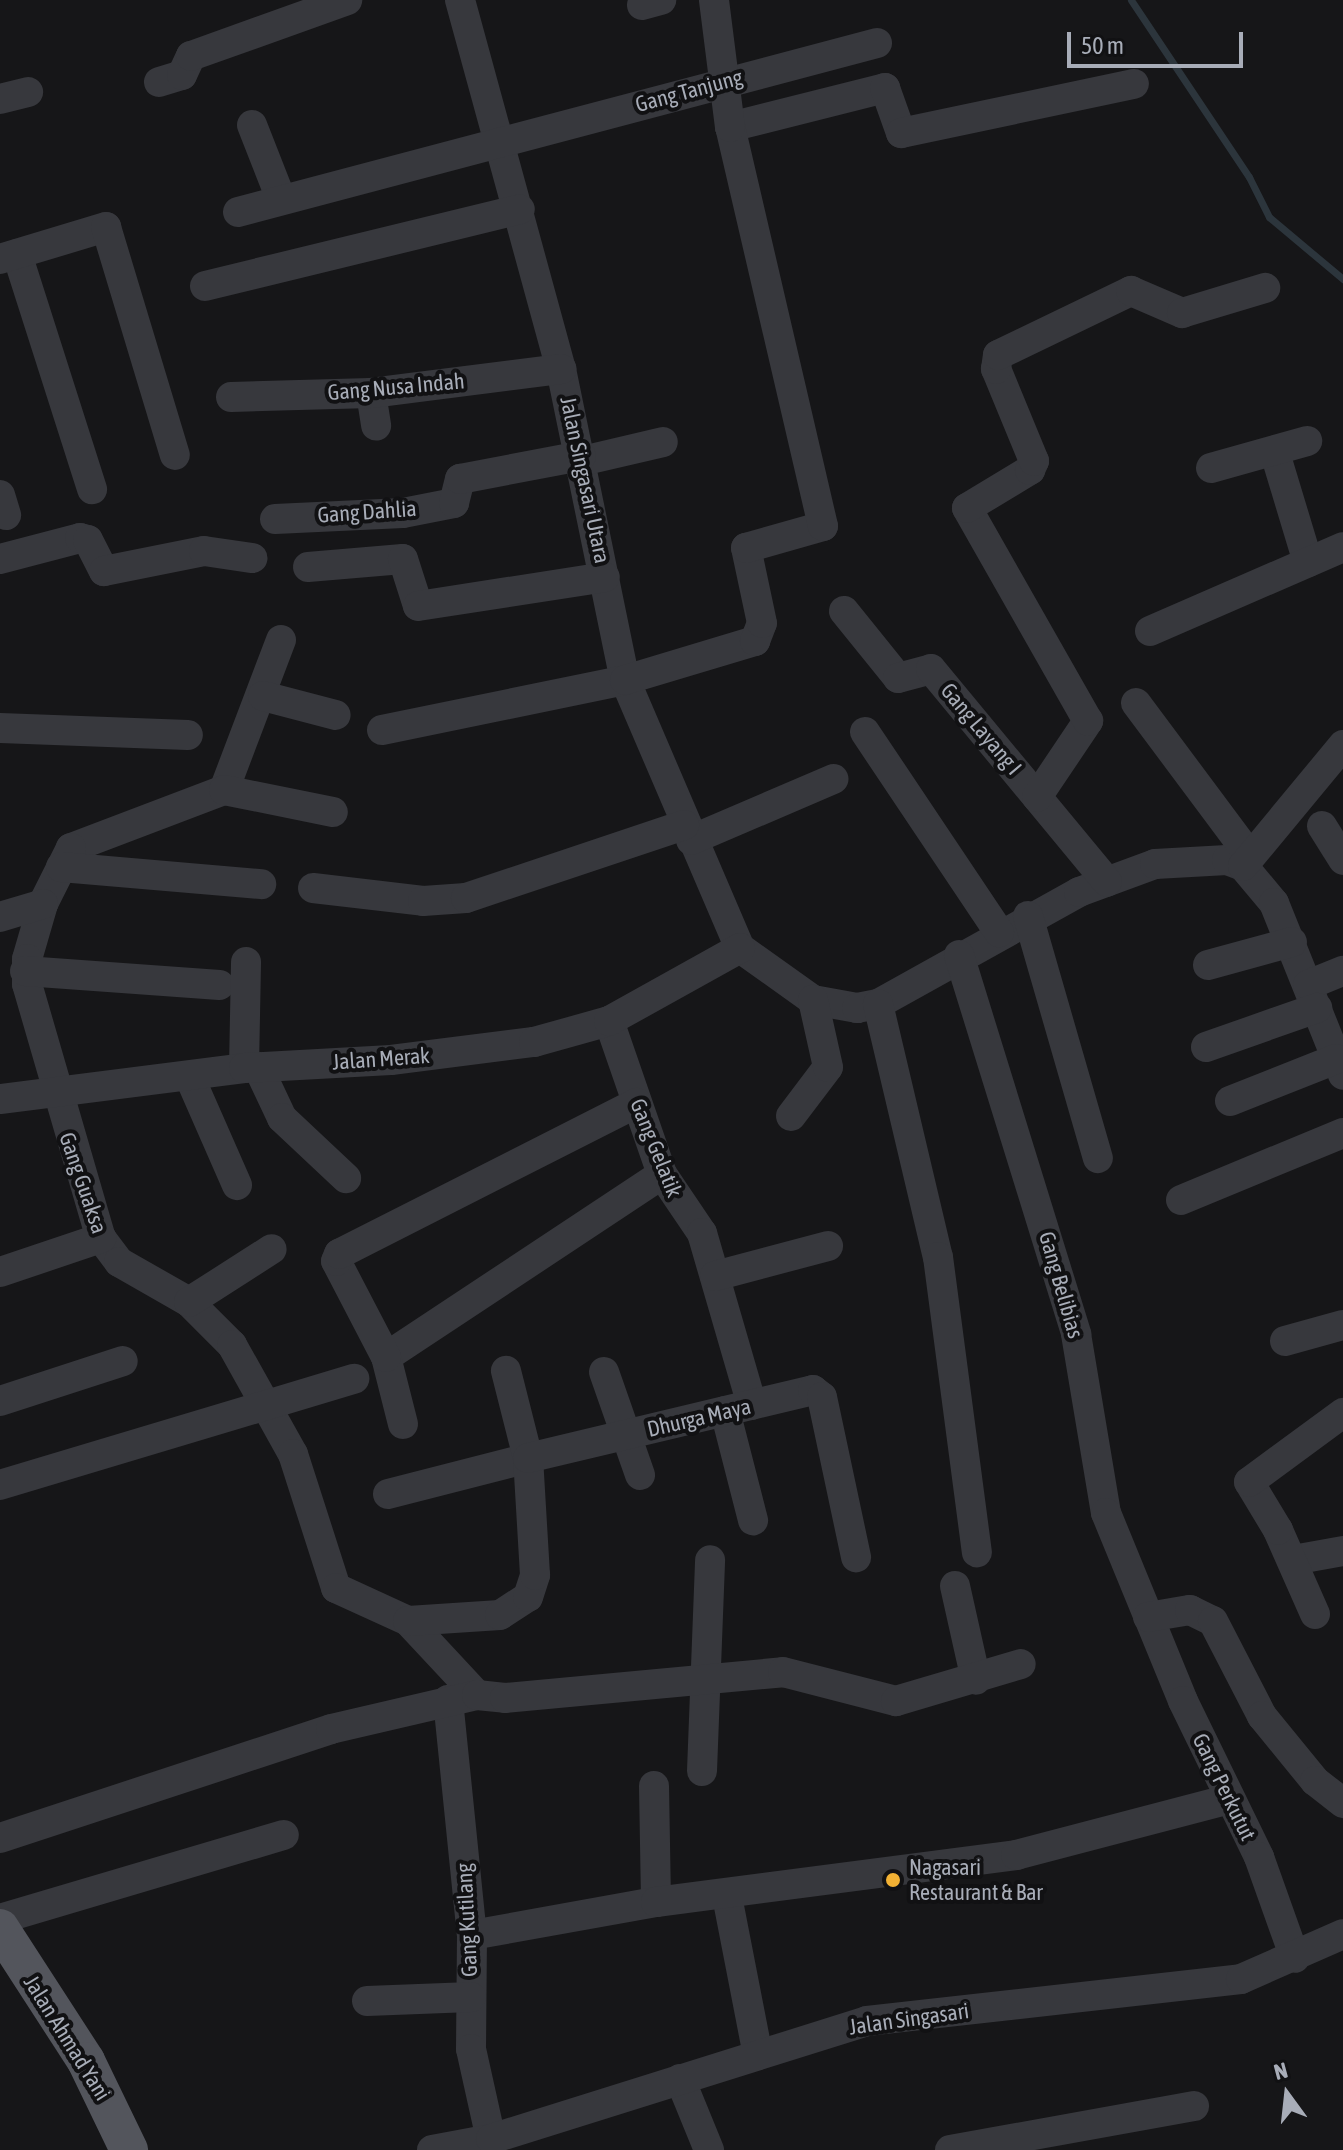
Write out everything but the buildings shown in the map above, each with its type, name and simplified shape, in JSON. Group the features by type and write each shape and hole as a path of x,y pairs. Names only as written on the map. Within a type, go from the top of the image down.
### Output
{"main road":[{"name":"Jalan Ahmad Yani","path":"0,1928 86,2061 129,2150"}],"street":[{"path":"159,82 182,75 191,56 347,0"},
{"name":"Jalan Singasari Utara","path":"460,0 520,209 561,369 582,459 625,680 687,832 740,948"},
{"path":"382,730 625,680 755,641 762,623 746,548 823,526 730,127 714,0"},
{"name":"Gang Tanjung","path":"238,212 877,43"},
{"path":"730,127 885,88 901,133 1134,84"},
{"path":"252,125 281,199"},
{"path":"205,286 520,209"},
{"path":"92,489 9,256 106,227 175,455"},
{"path":"1037,797 1088,721 967,508 1030,470 1034,461 996,369 998,355 1131,291 1182,313 1265,288"},
{"name":"Gang Nusa Indah","path":"231,397 371,393 561,369"},
{"path":"371,393 376,426"},
{"path":"1211,468 1275,453 1307,441"},
{"path":"582,459 663,442"},
{"path":"1275,453 1308,562"},
{"name":"Gang Dahlia","path":"275,519 403,513 454,503 460,479 582,459"},
{"path":"0,559 80,538 88,540 104,571 204,551 252,558"},
{"path":"1150,631 1343,547"},
{"path":"308,567 403,559 418,606 605,577"},
{"name":"Gang Layang I","path":"844,611 898,678 931,669 1107,882"},
{"path":"281,640 263,696 224,790 333,812"},
{"path":"263,696 336,715"},
{"path":"1136,703 1274,903 1340,1067 1230,1101"},
{"path":"0,728 188,735"},
{"path":"865,732 999,932"},
{"path":"1246,861 1343,745"},
{"path":"313,888 423,901 466,898 687,832 833,779"},
{"name":"Gang Guaksa","path":"224,790 81,840 61,867 43,904 25,971 53,1091 101,1238 119,1262 189,1302 232,1345 266,1402 293,1454 332,1582 343,1594 364,1597 408,1621 463,1698"},
{"path":"1322,826 1343,860"},
{"path":"740,948 813,1000 845,1009 878,1004 1028,916 1107,882 1155,864 1246,861"},
{"path":"61,867 261,884"},
{"path":"0,917 43,904"},
{"path":"1028,916 1098,1158"},
{"path":"1208,965 1292,942"},
{"name":"Jalan Merak","path":"0,1099 190,1078 251,1068 442,1055 534,1042 609,1021 740,948"},
{"name":"Gang Belibias","path":"959,955 1076,1334 1106,1513 1148,1617"},
{"path":"246,962 251,1068 282,1118 346,1178"},
{"path":"25,971 219,985"},
{"path":"1206,1047 1312,996 1343,971"},
{"path":"791,1116 828,1067 813,1000"},
{"path":"878,1004 938,1257 977,1552"},
{"name":"Gang Gelatik","path":"609,1021 662,1174 682,1209 700,1225 715,1276 738,1408 753,1520"},
{"path":"190,1078 237,1185"},
{"path":"403,1424 386,1357 336,1261 339,1254 637,1103"},
{"path":"1181,1200 1343,1133"},
{"path":"386,1357 662,1174"},
{"path":"0,1272 101,1238"},
{"path":"715,1276 828,1246"},
{"path":"189,1302 272,1249"},
{"path":"1285,1341 1343,1325"},
{"path":"0,1401 123,1361"},
{"path":"408,1621 500,1615 528,1597 535,1575 528,1458 506,1371"},
{"path":"604,1372 640,1475"},
{"path":"0,1485 266,1402 354,1379"},
{"name":"Dhurga Maya","path":"388,1494 738,1408 821,1393 856,1557"},
{"path":"1315,1614 1293,1560 1250,1478 1343,1413"},
{"path":"1293,1560 1343,1551"},
{"path":"702,1771 710,1560"},
{"path":"955,1586 976,1680"},
{"path":"1148,1617 1190,1610 1213,1621 1262,1716 1315,1781 1343,1803"},
{"name":"Gang Perkutut","path":"1148,1617 1229,1799 1259,1857 1295,1958"},
{"path":"0,1838 331,1729 463,1698 505,1698 705,1682 783,1672 896,1701 976,1680 1021,1664"},
{"name":"Gang Kutilang","path":"463,1698 472,1935 471,2049 491,2139"},
{"path":"654,1786 656,1902"},
{"path":"472,1935 656,1902 727,1896 1016,1855 1229,1799"},
{"path":"0,1919 284,1835"},
{"path":"727,1896 758,2055"},
{"name":"Jalan Singasari","path":"432,2150 491,2139 867,2021 1226,1982 1295,1958 1343,1934"},
{"path":"367,2001 471,1997"},
{"path":"680,2079 709,2150"},
{"path":"950,2150 1194,2106"}],"waterway":[{"path":"1131,0 1249,177 1269,217 1343,279"}],"place":[{"name":"Nagasari Restaurant & Bar","path":"893,1880"}]}
